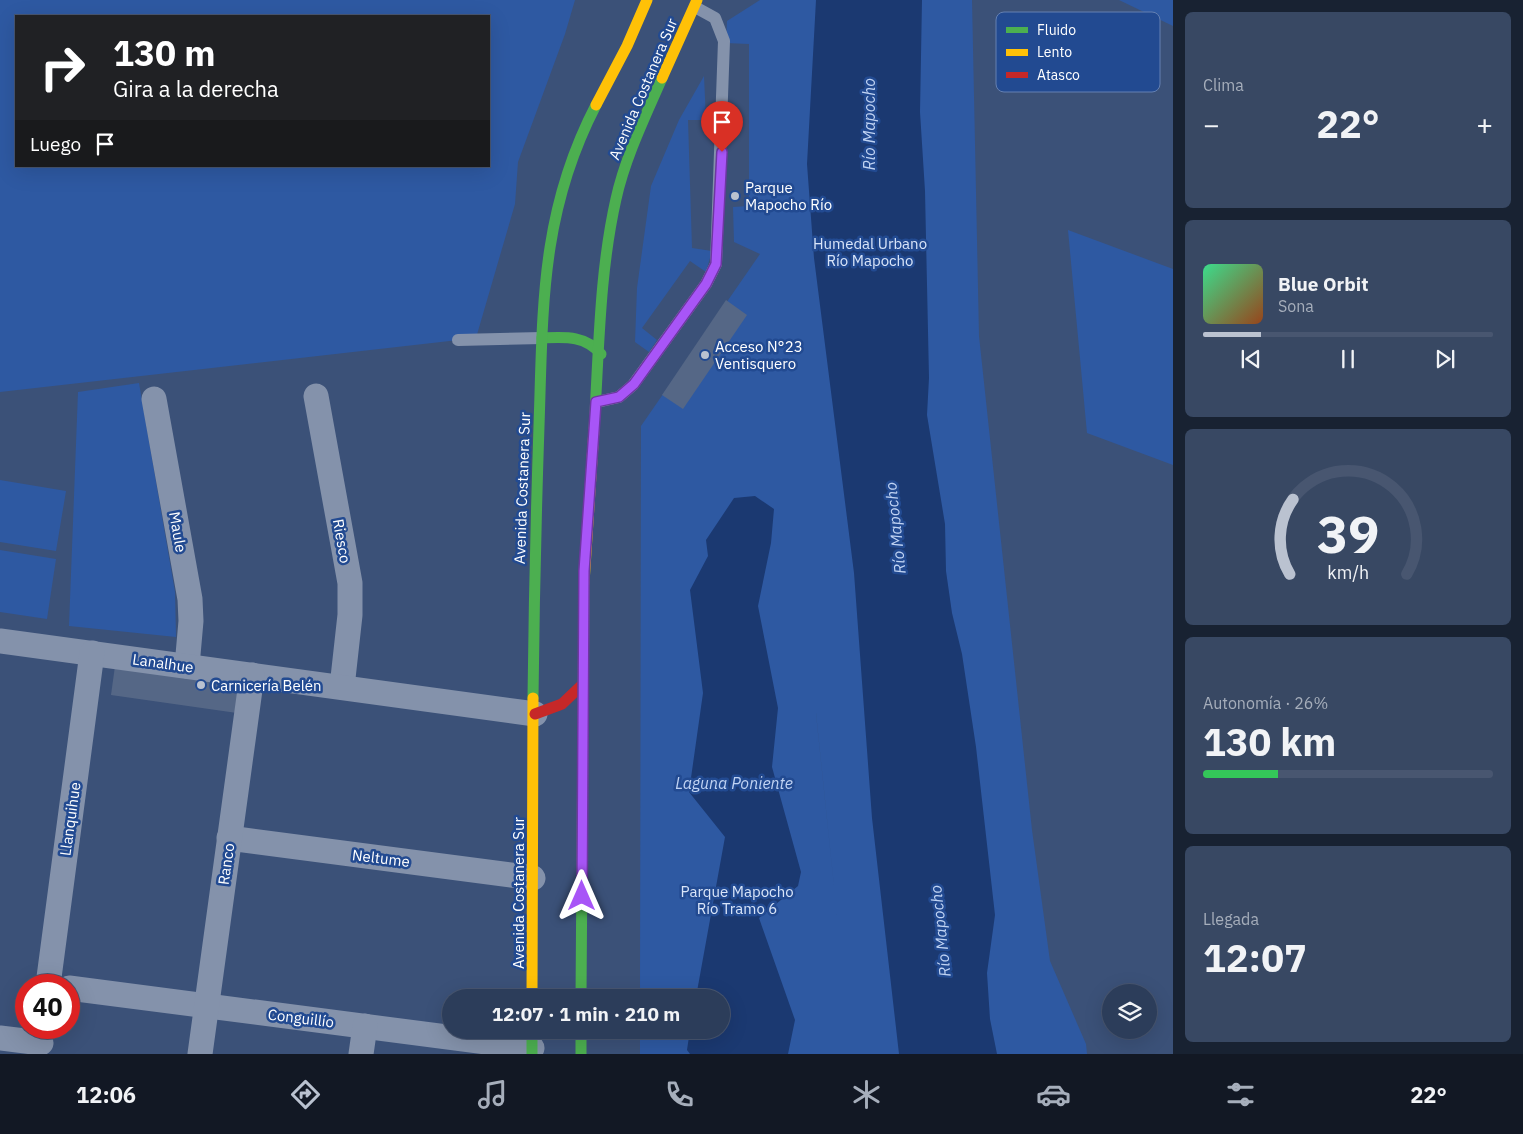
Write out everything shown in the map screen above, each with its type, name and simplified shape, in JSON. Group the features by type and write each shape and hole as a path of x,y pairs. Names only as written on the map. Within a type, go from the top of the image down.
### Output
{"street":[{"name":"Avenida Costanera Sur","path":"532,989 535,714 534,566 544,281 550,231 558,200 580,136 627,46 647,0"},
{"name":"Avenida Costanera Sur","path":"582,989 584,571 601,354 603,282 616,198 638,135 696,3"},
{"path":"542,338 579,338 593,345 601,354"},
{"name":"Riesco","path":"316,396 350,583 350,615 342,687"},
{"name":"Maule","path":"154,399 190,599 191,621 187,666"},
{"name":"Lanalhue","path":"0,641 535,714"},
{"name":"Llanquihue","path":"49,974 92,653"},
{"name":"Ranco","path":"200,1054 252,675"},
{"path":"535,714 558,707 572,697 583,684"},
{"name":"Neltume","path":"229,838 533,878"},
{"name":"Conguillío","path":"80,989 365,1026 532,1044"},
{"path":"361,1054 365,1026"},
{"path":"0,1038 41,1042"},
{"path":"582,1039 582,1054"}],"lane":[{"path":"596,402 619,397 634,384 706,284 716,264 724,41 715,18 696,3"},
{"path":"458,340 542,338"}],"green space":[{"path":"0,0 575,0 565,34 518,162 515,204 476,338 0,392"},
{"name":"Humedal Urbano Río Mapocho","path":"760,0 972,0 979,336 1032,830 1050,961 1086,1044 1087,1054 640,1054 640,1039 730,1039 730,989 640,989 641,426 760,254 734,242 733,207 749,206 749,44 726,43 727,21"},
{"path":"1119,0 1173,0 1173,26 1160,20 1160,12 1144,12"},
{"path":"704,76 706,120 688,120 692,248 712,251 706,272 690,261 642,328 657,340 649,352 635,342 637,288 651,186 679,120"},
{"path":"1068,230 1173,269 1173,465 1087,433"},
{"path":"139,383 175,592 176,637 69,626 78,392"},
{"path":"0,480 66,491 56,551 0,542"},
{"path":"0,550 56,559 47,619 0,612"}],"water":[{"name":"Río Mapocho","path":"816,0 922,0 920,112 925,191 929,378 927,415 945,524 946,571 952,613 962,654 976,747 995,915 987,973 990,1019 997,1054 899,1054 872,818 854,573 814,258 807,164"},
{"name":"Laguna Poniente","path":"755,496 774,509 771,543 758,606 778,708 772,767 801,872 798,886 759,918 795,1020 788,1054 690,1054 687,1050 689,1039 730,1039 730,989 697,989 725,837 689,792 703,693 690,590 708,556 706,540 734,498"}],"building":[{"name":"Acceso N°23 Ventisquero","path":"726,300 747,315 683,409 662,395"},
{"path":"115,666 241,684 237,713 111,695"}],"traffic: fast":[{"path":"594,429 600,314 610,227 625,168 662,78"},
{"path":"533,698 542,341 548,262 554,223 564,184 578,145 596,105"},
{"path":"542,338 574,338 588,343 601,354"},
{"path":"581,989 584,583"},
{"path":"532,1039 532,1054"},
{"path":"581,1039 581,1054"}],"traffic: slow":[{"path":"596,105 627,46 647,0"},
{"path":"662,78 697,0"},
{"path":"584,583 594,429"},
{"path":"532,989 533,698"}],"traffic: jam":[{"path":"535,714 562,704 583,684"}],"place":[{"name":"Parque Mapocho Río","path":"735,196"},
{"name":"Acceso N°23 Ventisquero","path":"705,355"},
{"name":"Carnicería Belén","path":"201,685"}],"route":[{"path":"582,896 584,571 596,402 619,397 634,384 706,284 716,264 722,152"}],"park label":[{"name":"Parque Mapocho Río Tramo 6","path":"737,900"}]}
